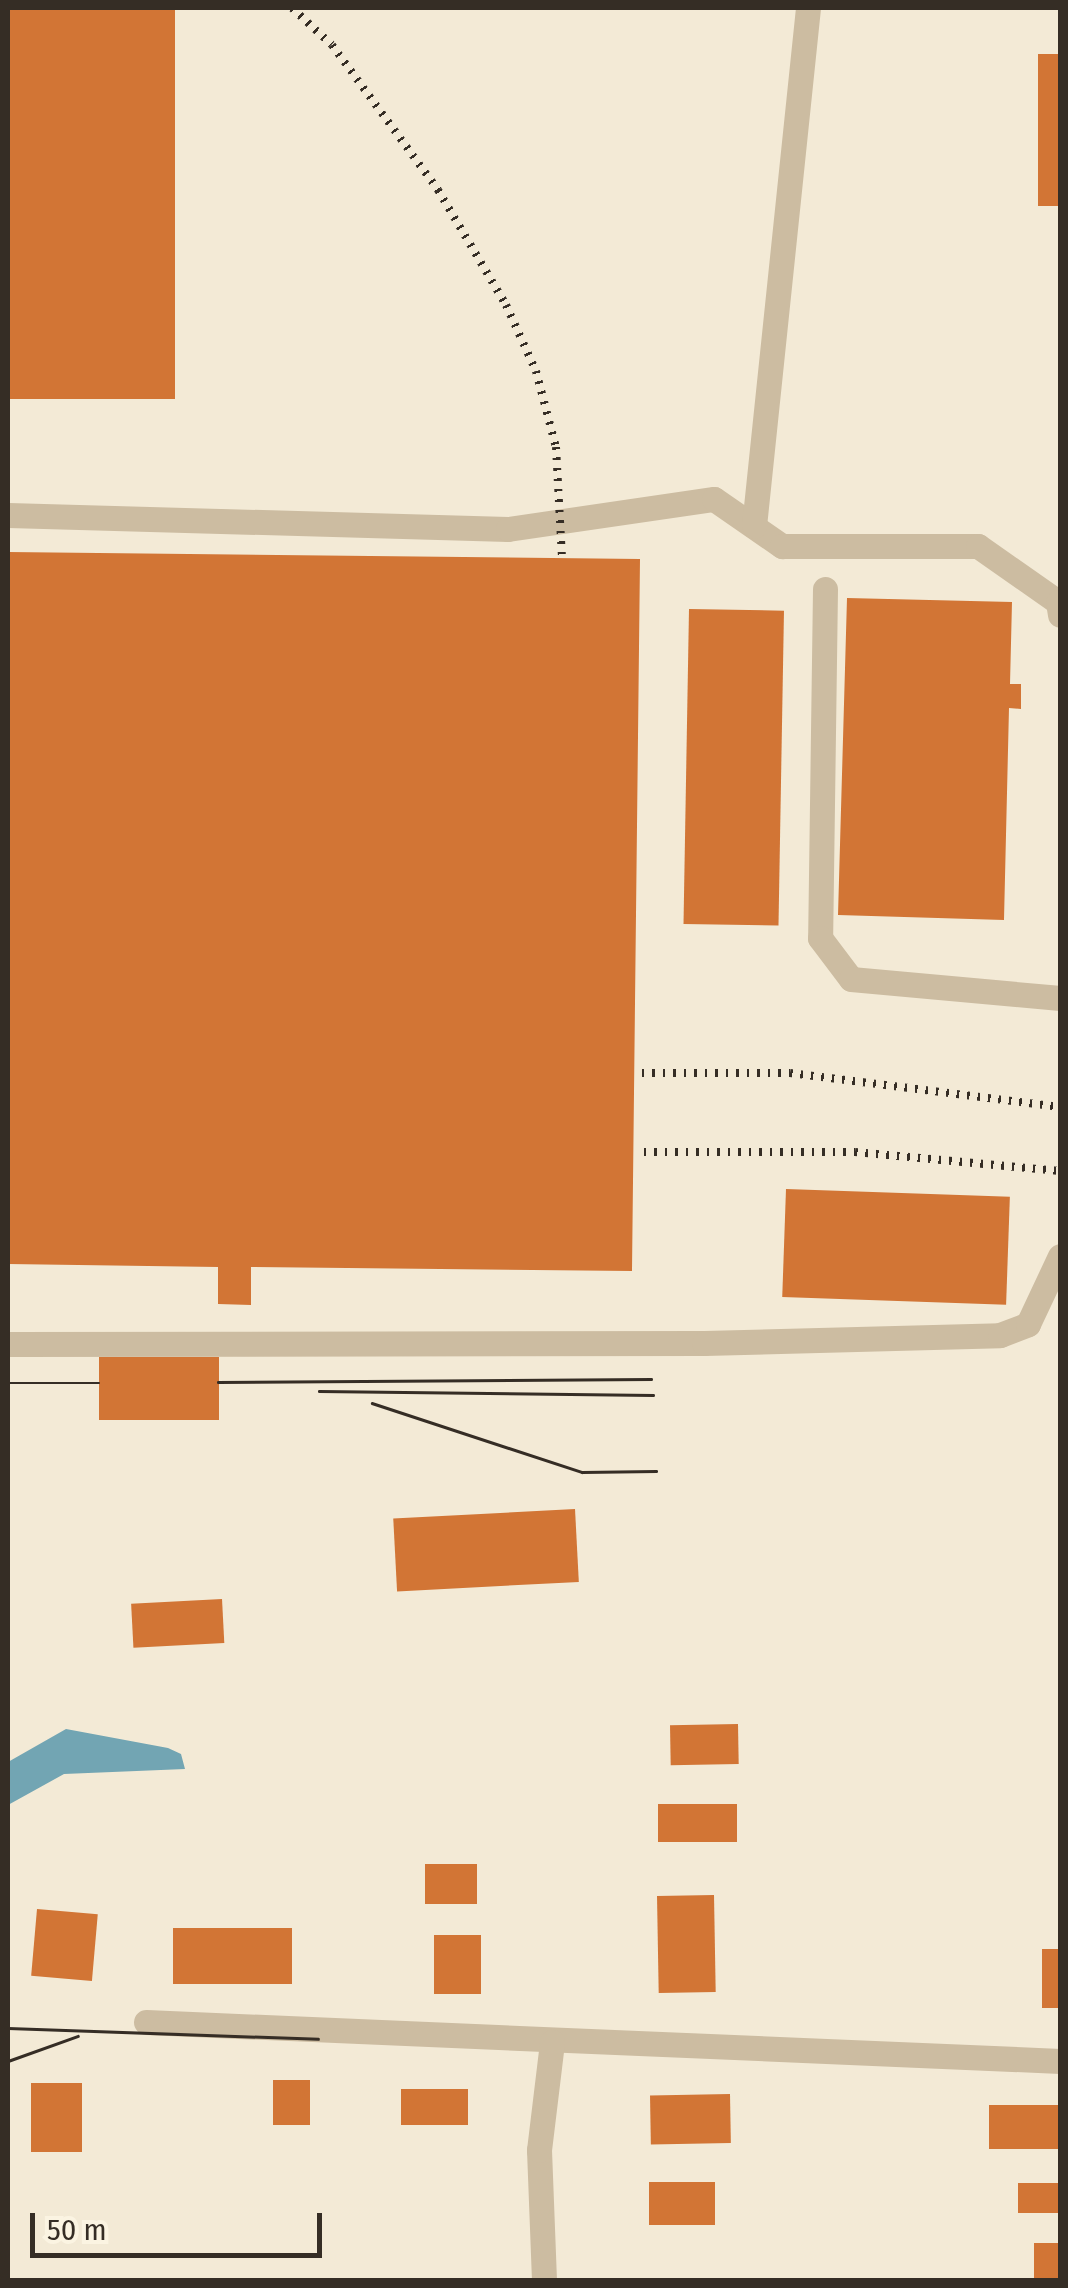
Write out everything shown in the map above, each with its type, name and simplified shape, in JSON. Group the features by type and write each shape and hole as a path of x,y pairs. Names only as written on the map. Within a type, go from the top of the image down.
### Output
{"street":[{"path":"754,526 808,8"},
{"path":"8,515 508,529 714,498 782,546 978,546 1058,602 1060,615"},
{"path":"824,588 820,938 851,979 1060,998"},
{"path":"8,1344 684,1343 1000,1334 1028,1324 1060,1256"},
{"path":"146,2022 1060,2061"},
{"path":"544,2280 540,2150 552,2042"}],"water":[{"path":"66,1729 168,1748 181,1754 185,1769 64,1774 8,1805 8,1762"}],"building":[{"path":"8,8 175,8 175,399 8,399"},
{"path":"1038,54 1060,54 1060,206 1038,206"},
{"path":"8,552 640,559 632,1271 251,1267 251,1305 218,1304 218,1267 8,1264"},
{"path":"847,598 1012,602 1010,684 1021,684 1021,709 1009,708 1004,920 838,915"},
{"path":"689,609 784,611 778,926 684,924"},
{"path":"786,1189 1010,1197 1006,1305 782,1297"},
{"path":"99,1357 219,1357 219,1420 99,1420"},
{"path":"575,1509 579,1582 397,1591 393,1519"},
{"path":"222,1599 224,1643 133,1648 131,1604"},
{"path":"738,1724 739,1764 671,1765 670,1725"},
{"path":"658,1804 737,1804 737,1842 658,1842"},
{"path":"425,1864 477,1864 477,1904 425,1904"},
{"path":"714,1895 716,1992 659,1993 657,1896"},
{"path":"37,1909 98,1914 92,1981 31,1976"},
{"path":"173,1928 292,1928 292,1984 173,1984"},
{"path":"434,1935 481,1935 481,1994 434,1994"},
{"path":"1042,1949 1060,1949 1060,2008 1042,2008"},
{"path":"273,2080 310,2080 310,2125 273,2125"},
{"path":"31,2083 82,2083 82,2152 31,2152"},
{"path":"401,2089 468,2089 468,2125 401,2125"},
{"path":"730,2094 731,2143 651,2144 650,2095"},
{"path":"989,2105 1060,2105 1060,2149 989,2149"},
{"path":"649,2182 715,2182 715,2225 649,2225"},
{"path":"1018,2183 1060,2183 1060,2213 1018,2213"},
{"path":"1034,2243 1060,2243 1060,2280 1034,2280"}],"tram line":[{"path":"218,1382 651,1379"},
{"path":"8,1383 99,1383"},
{"path":"319,1391 653,1395"},
{"path":"372,1403 582,1472 656,1471"},
{"path":"8,2028 318,2039"},
{"path":"8,2061 78,2036"}],"railway":[{"path":"292,8 332,45 438,190 506,305 536,371 556,447 562,557"},
{"path":"642,1073 790,1073 1060,1107"},
{"path":"644,1152 855,1152 1060,1171"}]}
